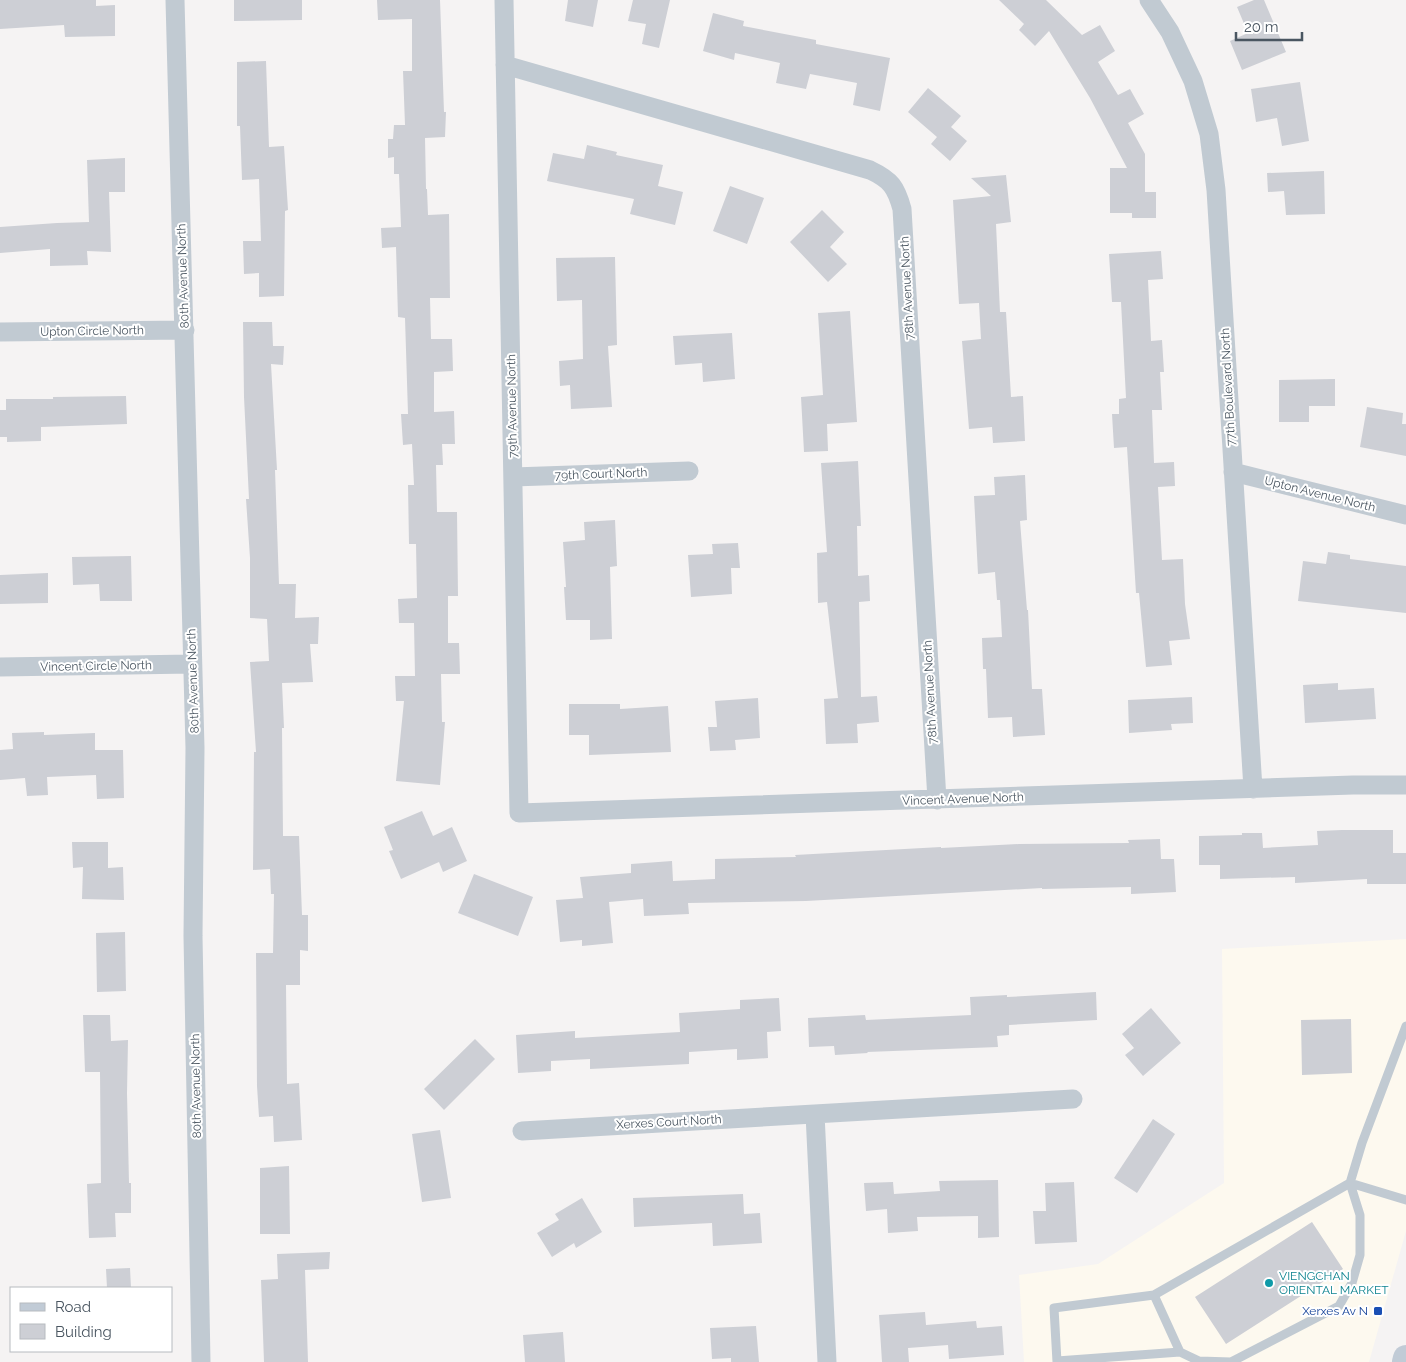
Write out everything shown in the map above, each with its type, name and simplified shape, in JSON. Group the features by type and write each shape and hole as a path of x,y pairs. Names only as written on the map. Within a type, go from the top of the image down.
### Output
{"street":[{"name":"80th Avenue North","path":"176,0 195,748 194,936 200,1362"},
{"name":"79th Avenue North","path":"504,0 519,813"},
{"name":"77th Boulevard North","path":"1149,0 1170,32 1193,81 1209,134 1216,190 1253,789"},
{"name":"78th Avenue North","path":"505,65 870,170 886,178 897,191 902,209 937,800"},
{"name":"Upton Circle North","path":"0,332 185,330"},
{"name":"79th Court North","path":"513,477 690,471"},
{"name":"Upton Avenue North","path":"1233,472 1406,515"},
{"name":"Vincent Circle North","path":"0,667 192,664"},
{"name":"Vincent Avenue North","path":"519,813 1406,785"},
{"name":"Xerxes Court North","path":"522,1130 1073,1099"},
{"path":"815,1114 827,1362"},
{"path":"1405,1362 1406,1358"}],"lane":[{"path":"1406,1026 1362,1143 1350,1183 1360,1215 1360,1255 1352,1284 1339,1306 1231,1362 1199,1361 1180,1352 1057,1362 1054,1308 1154,1295 1350,1183 1406,1200"},
{"path":"1154,1295 1180,1352"}],"shaded area":[{"path":"1406,939 1406,1231 1369,1362 1024,1362 1019,1275 1098,1264 1224,1183 1222,949"}],"building":[{"path":"0,0 96,0 96,6 115,5 115,36 65,37 64,25 0,29"},
{"path":"234,0 302,0 302,20 234,21"},
{"path":"377,0 440,0 444,112 446,112 445,137 425,138 426,189 428,215 449,214 450,298 430,298 431,339 452,339 453,371 434,372 434,412 454,411 455,444 442,444 443,465 436,465 437,512 457,512 458,596 448,596 448,643 459,643 460,674 441,674 442,722 445,722 440,785 396,781 404,701 396,701 395,676 415,676 414,623 399,623 398,599 417,598 416,544 409,544 408,485 414,485 412,444 403,445 401,414 408,414 405,318 398,317 396,247 382,248 381,228 401,227 399,174 394,174 394,157 388,158 388,139 393,139 394,125 405,125 403,71 412,71 412,19 378,20"},
{"path":"568,0 598,0 593,27 565,21"},
{"path":"633,0 670,0 659,48 642,44 646,24 628,21"},
{"path":"999,0 1046,0 1082,35 1100,25 1115,51 1098,62 1118,95 1130,89 1144,114 1128,123 1145,154 1145,192 1156,192 1156,218 1132,218 1132,213 1110,213 1110,168 1127,168 1090,98 1049,31 1035,46 1019,30 1024,24"},
{"path":"1254,0 1264,0 1286,52 1242,70 1230,41 1248,33 1237,7"},
{"path":"713,13 744,21 743,26 816,40 816,44 890,58 880,111 853,105 857,83 810,74 806,89 776,83 780,63 735,53 734,60 703,51"},
{"path":"266,61 269,147 284,146 288,210 285,211 284,296 259,297 259,273 244,274 243,241 261,241 259,179 242,180 240,126 237,126 237,62"},
{"path":"1300,82 1309,141 1282,146 1277,118 1256,122 1251,89"},
{"path":"928,88 961,116 951,127 967,141 950,161 931,144 937,137 908,112"},
{"path":"587,145 617,152 616,155 663,165 658,186 683,192 675,225 630,214 634,199 547,181 553,153 584,159"},
{"path":"125,158 125,192 109,192 111,252 87,251 88,265 50,266 50,249 0,253 0,227 89,222 87,160"},
{"path":"1324,171 1325,214 1286,215 1284,191 1268,192 1267,173"},
{"path":"1006,175 1011,222 996,224 1000,312 1006,312 1011,397 1023,396 1025,441 993,443 992,427 969,429 962,341 981,339 979,303 959,304 953,200 991,196 971,178"},
{"path":"730,186 764,198 747,244 713,231"},
{"path":"822,210 844,232 830,247 847,264 828,282 790,242"},
{"path":"1161,251 1163,279 1148,280 1151,341 1162,340 1164,372 1160,372 1162,410 1152,410 1154,463 1174,462 1175,486 1158,487 1162,560 1183,559 1185,604 1190,639 1169,641 1172,665 1146,667 1139,593 1136,593 1127,447 1114,448 1112,414 1119,414 1119,399 1126,398 1121,302 1112,302 1109,254"},
{"path":"615,257 617,345 608,346 612,407 571,409 570,385 560,386 559,361 583,359 582,300 557,301 556,258"},
{"path":"850,311 857,422 827,424 828,451 804,452 801,397 823,395 818,313"},
{"path":"243,322 272,322 273,346 284,346 283,365 271,364 277,470 275,470 279,584 296,584 295,618 319,617 318,644 310,644 313,682 282,683 284,728 282,728 283,836 299,836 302,915 308,915 308,951 300,950 300,985 286,985 287,1084 299,1083 302,1140 274,1142 273,1116 259,1117 257,1086 256,953 273,953 274,894 271,894 270,869 253,870 254,752 256,752 250,662 269,661 267,619 250,618 250,558 246,499 249,499 244,397"},
{"path":"732,333 735,379 703,382 702,363 675,365 673,336"},
{"path":"1335,379 1335,406 1309,406 1309,422 1279,422 1279,380"},
{"path":"126,396 127,424 41,427 41,441 7,442 7,437 0,437 0,410 6,410 6,399"},
{"path":"1367,407 1403,413 1402,424 1406,424 1406,456 1360,447"},
{"path":"858,461 861,526 857,526 858,576 869,575 870,601 859,602 861,697 877,696 879,722 857,724 858,743 826,744 824,699 838,698 827,602 818,603 817,553 827,552 821,463"},
{"path":"1025,475 1027,520 1020,521 1028,610 1032,689 1042,689 1045,735 1013,737 1012,717 988,718 986,669 983,669 982,638 1002,637 1000,600 997,600 995,572 978,574 974,496 995,495 994,477"},
{"path":"615,520 617,566 610,567 612,639 590,640 590,620 566,620 563,542 585,540 584,522"},
{"path":"738,543 740,568 731,568 732,594 691,597 688,555 713,554 712,544"},
{"path":"1328,552 1350,555 1350,559 1406,566 1406,613 1298,601 1303,561 1326,564"},
{"path":"131,556 132,601 100,601 99,584 73,585 72,557"},
{"path":"48,573 48,603 0,604 0,575"},
{"path":"1338,683 1338,690 1374,688 1376,719 1305,723 1303,685"},
{"path":"1192,697 1193,723 1171,724 1172,730 1129,733 1128,700"},
{"path":"758,698 760,738 735,740 736,750 710,751 708,727 717,727 715,701"},
{"path":"569,704 620,704 620,709 668,706 671,752 589,755 589,735 569,735"},
{"path":"44,732 44,735 95,733 95,750 123,750 124,798 97,799 96,775 47,777 48,795 27,796 25,778 0,780 0,750 13,749 12,733"},
{"path":"422,811 433,836 452,827 467,861 443,872 439,862 401,879 389,851 393,850 384,827"},
{"path":"1393,830 1393,853 1406,853 1406,884 1367,884 1367,879 1295,883 1295,877 1220,879 1220,865 1199,865 1199,836 1262,833 1263,848 1318,845 1317,831"},
{"path":"1160,839 1161,859 1174,859 1176,892 1131,894 1131,887 1042,888 806,901 688,903 689,914 644,916 643,899 609,902 613,943 582,946 582,940 560,942 556,900 583,898 580,877 631,873 631,864 672,861 673,881 715,879 715,859 796,857 795,855 941,847 1129,843 1128,840"},
{"path":"72,842 108,842 108,868 123,867 124,900 82,899 83,867 73,868"},
{"path":"474,874 533,897 518,936 458,913"},
{"path":"125,932 126,991 97,992 96,933"},
{"path":"1096,992 1097,1020 1009,1025 1009,1035 997,1036 998,1047 835,1055 834,1046 809,1047 808,1018 865,1015 866,1020 971,1015 970,997"},
{"path":"779,998 781,1031 767,1032 768,1058 737,1060 737,1049 689,1052 689,1064 590,1069 590,1059 551,1061 551,1071 518,1073 516,1035 575,1031 575,1038 680,1032 679,1013 740,1009 740,1000"},
{"path":"1151,1008 1181,1043 1143,1076 1125,1055 1134,1048 1122,1034"},
{"path":"83,1015 110,1015 111,1041 128,1040 127,1093 131,1213 115,1213 116,1237 89,1238 87,1184 101,1183 100,1072 85,1072"},
{"path":"1351,1019 1352,1073 1302,1075 1301,1020"},
{"path":"475,1039 495,1059 444,1110 424,1089"},
{"path":"1153,1119 1175,1134 1137,1193 1114,1178"},
{"path":"440,1130 451,1198 422,1202 412,1134"},
{"path":"289,1166 290,1234 260,1234 260,1168"},
{"path":"998,1180 999,1237 978,1238 978,1216 917,1217 918,1231 888,1233 887,1209 866,1211 864,1183 893,1182 894,1194 940,1191 939,1181"},
{"path":"1074,1182 1077,1242 1035,1244 1033,1211 1046,1211 1045,1183"},
{"path":"743,1194 744,1214 760,1213 762,1243 713,1246 712,1223 634,1227 633,1198"},
{"path":"582,1198 602,1232 576,1248 574,1243 552,1257 537,1233 559,1220 555,1214"},
{"name":"VIENGCHAN ORIENTAL MARKET","path":"1312,1222 1343,1269 1226,1344 1195,1297"},
{"path":"330,1252 329,1269 305,1270 308,1362 264,1362 261,1280 278,1279 277,1254"},
{"path":"130,1268 131,1287 107,1287 106,1269"},
{"path":"925,1312 926,1325 976,1321 977,1328 1002,1326 1004,1355 949,1359 948,1345 908,1348 909,1362 882,1362 879,1315"},
{"path":"756,1326 759,1362 731,1362 731,1358 712,1359 710,1328"},
{"path":"563,1332 565,1362 525,1362 523,1335"}],"place":[{"name":"VIENGCHAN ORIENTAL MARKET","path":"1269,1283"},
{"name":"Xerxes Av N","path":"1378,1311"}]}
